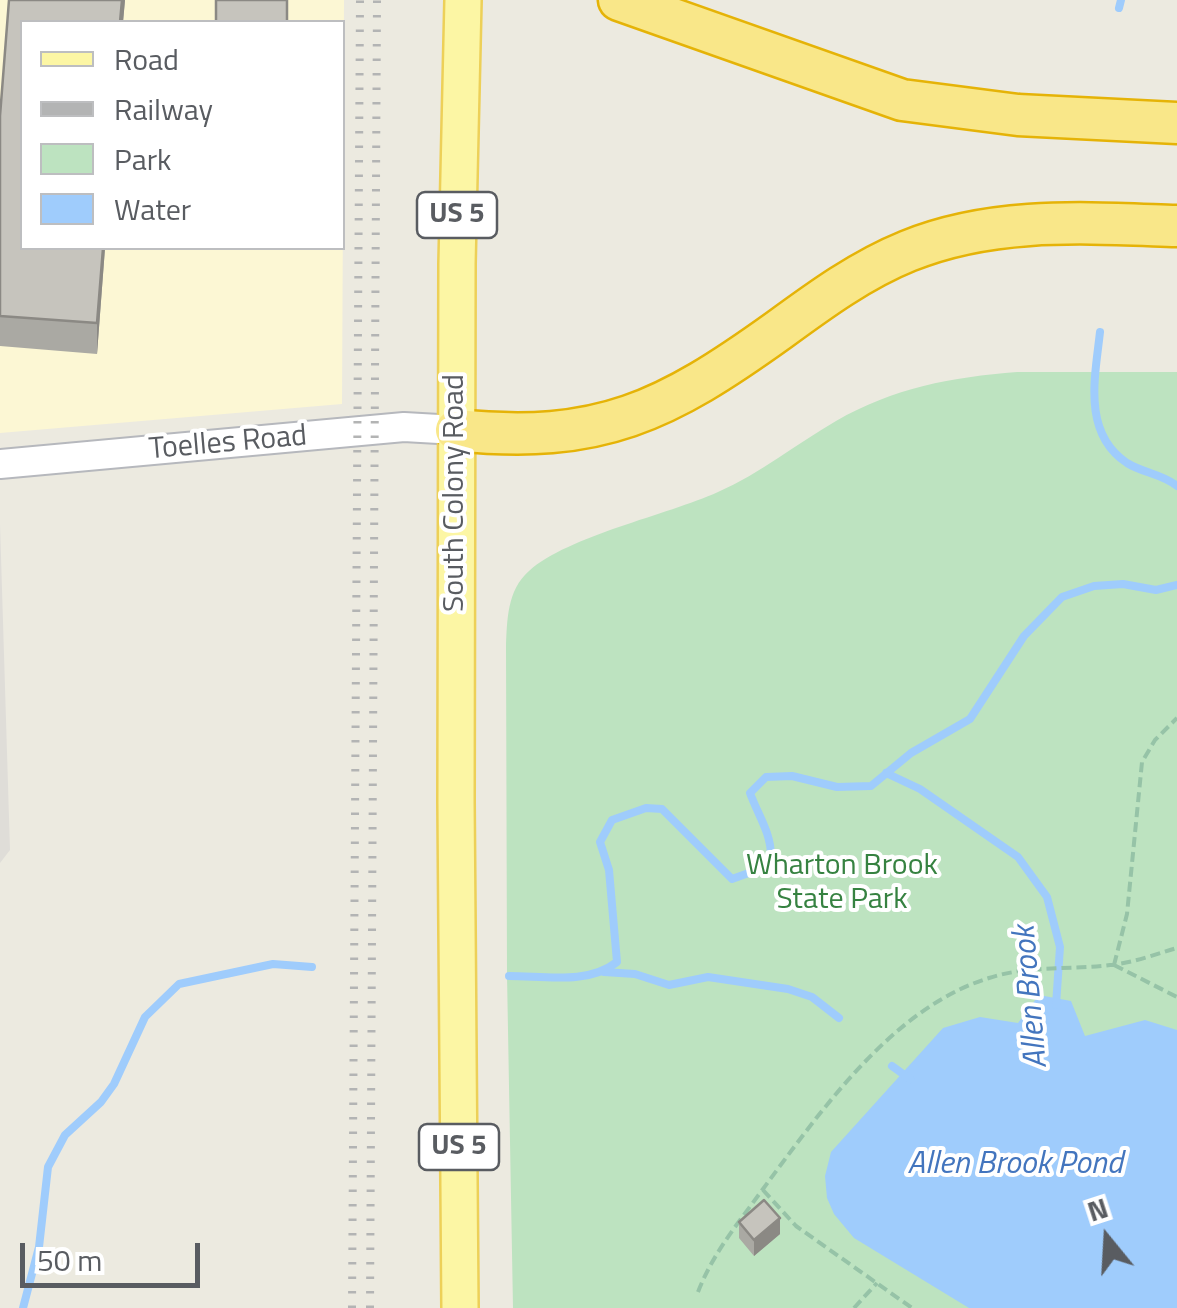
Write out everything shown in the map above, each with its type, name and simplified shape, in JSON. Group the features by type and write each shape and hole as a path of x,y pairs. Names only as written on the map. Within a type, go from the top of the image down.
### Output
{"highway":[{"path":"619,0 902,100 1018,115 1177,123"},
{"path":"456,430 495,434 566,431 618,422 642,413 709,379 864,272 906,251 955,235 1031,224 1177,226"}],"main road":[{"name":"South Colony Road","path":"460,1308 456,430 458,142 464,0"}],"street":[{"name":"Toelles Road","path":"0,464 404,427 456,430"}],"path":[{"path":"1114,965 1127,914 1142,762 1155,740 1177,718"},
{"path":"698,1292 709,1262 816,1119 906,1024 936,1002 992,976 1038,968 1114,965 1177,948"},
{"path":"1114,965 1177,997"},
{"path":"763,1190 796,1226 912,1308"},
{"path":"854,1308 876,1283"}],"shaded area":[{"path":"0,0 344,0 344,20 20,20 20,250 343,250 342,404 0,433"},
{"path":"0,524 10,850 0,863"}],"green space":[{"name":"Wharton Brook State Park","path":"1017,372 1177,372 1177,1308 513,1308 506,648 516,587 546,558 592,537 718,492 836,421 879,400 946,381"}],"water":[{"name":"Allen Brook Pond","path":"1039,995 1071,1001 1085,1036 1145,1020 1177,1030 1177,1308 969,1308 854,1238 834,1214 827,1198 825,1176 831,1152 943,1028 980,1017 1018,1023"}],"building":[{"path":"9,0 122,0 120,20 20,20 20,250 103,250 97,323 0,316 0,116"},
{"path":"216,0 287,0 287,20 216,20"},
{"path":"764,1200 780,1218 754,1240 739,1222"}],"waterway":[{"path":"1119,8 1121,0"},
{"path":"1100,332 1094,385 1097,420 1103,436 1127,463 1177,486"},
{"path":"509,976 579,977 617,962 609,870 600,842 612,820 646,808 662,809 732,879 757,870 771,856 750,793 766,777 792,776 837,787 871,786 911,753 970,719 1024,636 1062,597 1094,586 1123,584 1156,590 1177,585"},
{"name":"Allen Brook","path":"886,773 920,789 1018,857 1047,897 1060,947 1056,1005"},
{"path":"23,1308 39,1247 48,1167 65,1135 101,1102 114,1084 145,1017 179,984 273,964 312,967"},
{"name":"Allen Brook","path":"604,972 635,974 669,985 708,977 788,989 812,997 839,1018"},
{"name":"Allen Brook","path":"892,1066 910,1079"}],"railway":[{"path":"352,1308 360,0"},
{"path":"370,1308 377,0"}]}
